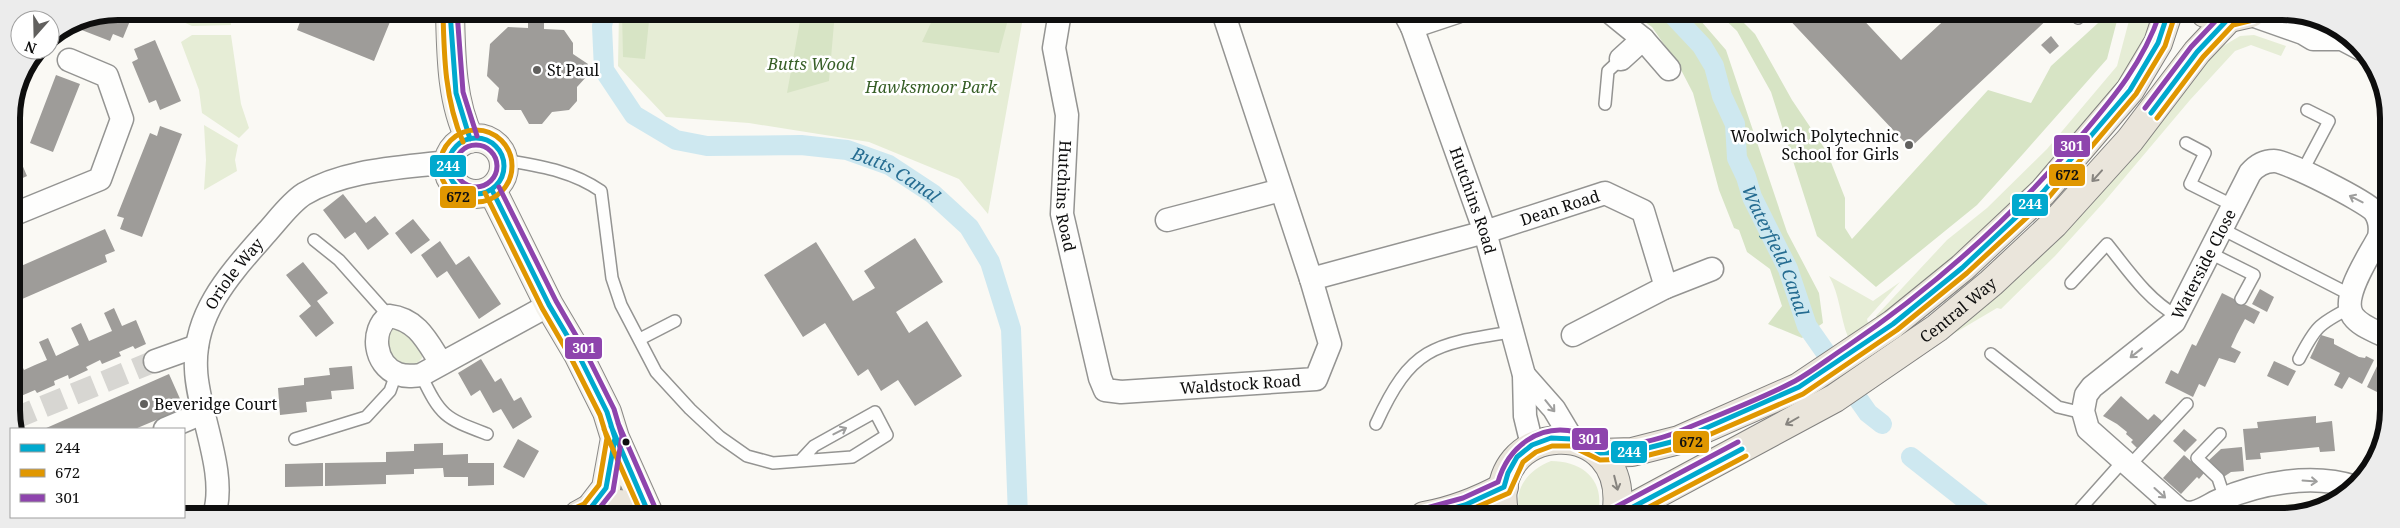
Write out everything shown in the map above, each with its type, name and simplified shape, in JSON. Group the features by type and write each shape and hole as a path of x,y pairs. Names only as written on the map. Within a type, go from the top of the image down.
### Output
{"main road":[{"name":"Central Way","path":"1600,453 1632,452 1679,440 1799,387 1893,324 1962,268 2043,192 2130,90 2158,43 2166,20"},
{"name":"Central Way","path":"1631,508 1835,398 1937,328 1991,283 2054,224 2130,140 2197,52 2228,20"},
{"path":"1503,508 1504,487 1508,473 1517,457 1532,445 1551,438 1572,439 1583,442 1600,453 1613,469 1619,496 1617,508"},
{"path":"1456,508 1504,487"},
{"path":"593,508 599,505 622,503 634,508"}],"street":[{"path":"451,20 456,88 463,125 470,138"},
{"name":"Hutchins Road","path":"1059,20 1054,48 1066,115 1062,214 1100,378"},
{"name":"Waldstock Road","path":"1100,378 1106,390 1121,392 1316,378 1330,344 1311,279 1226,20"},
{"name":"Hutchins Road","path":"1408,20 1485,232 1524,375 1525,416 1532,445"},
{"path":"1620,20 1643,39 1669,69"},
{"path":"2253,20 2304,33 2313,38 2342,40"},
{"path":"1621,59 1643,39"},
{"path":"20,212 100,179 122,119 107,76 69,60"},
{"path":"470,138 482,138 491,142 500,151 504,160 501,180 492,190 478,194 464,192 452,181 448,172 451,152 457,145 470,138"},
{"name":"Waterside Close","path":"2083,413 2083,404 2092,386 2153,339 2177,316 2250,173 2260,164 2274,161 2302,172 2365,204 2380,216"},
{"name":"Oriole Way","path":"216,508 214,466 196,370 197,346 203,321 212,300 227,277 284,213 304,194 346,177 448,162"},
{"path":"492,190 549,305 578,354 607,412 615,438 646,508"},
{"path":"1167,220 1281,190"},
{"name":"Dean Road","path":"1485,232 1605,193 1643,210 1666,287"},
{"path":"1311,279 1485,232"},
{"name":"Waterside Close","path":"2350,302 2380,233"},
{"path":"1573,334 1666,287 1712,269"},
{"path":"2350,302 2354,316 2362,325 2380,334"},
{"path":"441,363 425,338 403,318 389,316 381,322 376,342 379,353 396,374 409,377 421,375 549,305"},
{"path":"155,361 197,346"},
{"name":"Hutchins Road","path":"1524,375 1554,409 1572,439"},
{"path":"167,428 205,412"},
{"path":"2083,413 2088,429 2179,508"},
{"path":"588,508 606,488 615,438"},
{"path":"2204,508 2225,499 2276,484 2302,481 2347,484"}],"lane":[{"path":"1606,104 1608,70 1621,59"},
{"path":"2302,172 2328,121 2307,110"},
{"path":"2186,143 2205,153 2190,184 2234,206"},
{"path":"504,160 557,170 585,180 601,191 612,278 620,305 640,339 656,372 690,409 720,437 747,456 773,463 852,457 887,435 876,412 814,446 801,460"},
{"path":"2222,229 2350,302 2314,331 2299,359"},
{"path":"314,240 339,260 389,316"},
{"path":"2071,283 2107,244 2146,292 2161,307 2177,316"},
{"path":"2210,253 2254,275 2241,299"},
{"path":"640,339 675,322"},
{"path":"1376,424 1389,396 1401,377 1420,357 1445,344 1512,332"},
{"path":"1991,354 2058,407 2083,413"},
{"path":"295,439 366,417 390,391 396,374"},
{"path":"421,375 431,397 442,412 453,421 487,434"},
{"path":"2082,508 2187,404"},
{"path":"2220,434 2197,458 2218,478 2225,499"}],"green space":[{"path":"179,20 230,20 231,25 192,26"},
{"name":"Hawksmoor Park","path":"619,20 1023,20 988,214 959,179 869,142 749,123 666,117 618,66"},
{"path":"622,20 649,20 645,59 623,57"},
{"name":"Butts Wood","path":"834,20 829,81 787,93 800,21"},
{"path":"932,20 1008,20 999,53 922,42"},
{"path":"1642,20 1700,20 1726,50 1787,232 1819,293 1823,323 1802,338 1768,324 1782,306 1770,269 1747,252 1739,230 1734,228 1719,190 1693,93 1679,66 1652,27"},
{"path":"1725,20 1741,20 1755,34 1792,100 1827,152 1845,198 1845,228 1852,239 1988,90 2031,103 2051,66 2101,20 2117,20 2107,59 1977,205 1876,287 1817,236 1771,92 1737,31"},
{"path":"2129,20 2155,20 2116,90 2001,220 1879,320 1876,316 1947,240 1987,208 2047,149 2117,66"},
{"path":"192,35 231,35 241,104 249,128 239,138 202,113 199,90 181,42"},
{"path":"2254,35 2286,46 2281,56 2251,45 2235,51 2055,256 2001,309 1997,308 1953,334 1949,329 2168,105 2218,49 2240,36"},
{"path":"204,125 238,145 235,160 237,171 204,190 206,160"},
{"path":"1829,276 1873,301 1900,282 1867,319 1868,323 1848,337 1833,283"},
{"path":"401,327 422,352 422,358 414,367 396,364 383,336 387,328"},
{"path":"1551,461 1563,462 1583,469 1596,484 1599,493 1598,508 1518,508 1518,498 1524,482 1535,470"},
{"path":"2312,504 2289,508 2267,508 2279,505"}],"building":[{"path":"130,20 123,38 113,34 110,41 79,29 80,27 99,22"},
{"path":"301,20 391,20 374,61 297,30"},
{"name":"St Paul","path":"528,20 544,20 544,29 564,30 573,43 573,54 588,64 587,76 577,87 577,101 569,110 552,112 542,124 529,124 521,110 505,110 497,101 499,88 487,76 490,44 508,27 528,28"},
{"path":"1790,20 1864,20 1901,60 1944,20 2047,20 1910,148"},
{"path":"2051,36 2059,46 2050,54 2041,45"},
{"path":"155,40 181,101 160,110 156,100 149,103 132,62 138,59 134,49"},
{"path":"56,75 80,84 53,152 30,143"},
{"path":"160,126 182,134 142,237 120,229 124,218 117,216 150,133 157,136"},
{"path":"20,160 27,176 20,179"},
{"path":"343,194 366,223 375,216 389,234 368,250 355,232 345,239 323,210"},
{"path":"413,219 430,240 411,254 395,233"},
{"path":"105,229 115,251 105,255 107,262 20,300 20,266"},
{"path":"915,238 943,282 896,312 909,333 927,321 962,376 915,406 898,380 881,391 868,369 858,376 825,323 803,337 764,275 816,242 853,301 875,288 864,271"},
{"path":"440,241 456,265 469,256 501,304 479,319 447,271 437,278 421,255"},
{"path":"303,262 328,293 317,301 334,323 316,337 299,316 311,306 286,275"},
{"path":"2260,289 2274,297 2267,312 2252,304"},
{"path":"2222,293 2260,312 2254,324 2245,319 2237,334 2231,347 2241,352 2235,363 2219,358 2205,387 2199,384 2193,397 2165,383 2171,370 2178,374 2192,344 2196,346"},
{"path":"114,308 122,326 136,320 146,344 135,349 133,346 119,352 121,356 102,364 100,360 86,367 88,370 69,379 68,375 54,381 55,385 37,393 35,390 21,396 23,400 20,401 20,362 24,370 47,360 39,342 48,338 56,356 79,345 71,328 81,323 89,341 112,331 104,313"},
{"path":"2321,335 2334,339 2334,344 2359,357 2365,358 2366,356 2374,360 2362,384 2349,377 2342,389 2334,385 2340,373 2310,358"},
{"path":"481,359 495,382 501,378 514,401 521,397 532,417 513,429 501,409 493,413 480,390 471,396 458,373"},
{"path":"2274,361 2296,371 2288,386 2267,376"},
{"path":"2379,362 2380,362 2380,394 2367,387"},
{"path":"352,366 354,389 331,391 332,399 306,402 307,412 280,415 278,388 304,385 304,378 330,375 329,368"},
{"name":"Beveridge Court","path":"169,374 181,401 184,400 187,407 137,428 46,428"},
{"path":"2121,396 2148,420 2154,414 2162,421 2137,448 2131,442 2133,440 2126,434 2127,432 2103,416"},
{"path":"2316,416 2316,423 2332,421 2335,451 2320,452 2319,447 2260,453 2261,459 2246,460 2243,429 2258,428 2257,422"},
{"path":"2184,429 2197,440 2185,452 2173,441"},
{"path":"518,439 539,451 524,478 503,467"},
{"path":"443,443 443,455 468,454 468,463 494,463 494,485 468,486 468,477 444,477 443,468 414,469 414,474 386,475 386,484 325,486 325,463 386,462 386,452 414,451 414,444"},
{"path":"2242,447 2244,471 2231,472 2222,478 2208,461 2221,449"},
{"path":"2184,455 2204,473 2199,479 2197,477 2181,494 2163,478"},
{"path":"323,463 323,486 285,487 285,464"}],"waterway":[{"name":"Butts Canal","path":"603,20 604,70 634,115 676,140 707,146 801,145 847,150 889,165 933,194 969,227 990,262 1011,329 1018,508"},
{"name":"Waterfield Canal","path":"1678,20 1702,46 1714,66 1722,96 1735,124 1737,158 1746,177 1752,197 1788,269 1807,326 1868,413 1882,424"},
{"name":"Waterfield Canal","path":"1911,457 1976,508"}],"tunnel":[{"path":"20,416 155,361"}],"transit line":[{"name":"672","path":"443,20 445,62 449,94 452,110 463,142"},
{"name":"244","path":"451,20 456,93 470,139"},
{"name":"301","path":"458,20 463,92 477,136"},
{"name":"301","path":"1427,508 1463,498 1498,482 1509,458 1517,448 1527,440 1538,435 1562,430 1576,432 1600,444 1611,446 1653,440 1753,401 1815,369 1879,324 1941,275 1971,250 2027,195 2081,136 2127,79 2145,48 2157,20"},
{"name":"244","path":"1454,508 1504,487 1508,473 1517,457 1532,445 1551,438 1572,439 1583,442 1600,453 1632,452 1679,440 1799,387 1893,324 1962,268 2043,192 2130,90 2158,43 2166,20"},
{"name":"672","path":"1474,508 1509,493 1523,462 1536,452 1552,446 1571,446 1600,460 1633,459 1681,447 1803,394 1897,330 1967,273 2049,197 2136,94 2165,46 2173,20"},
{"name":"301","path":"2145,108 2191,47 2216,20"},
{"name":"244","path":"2151,113 2197,52 2227,20"},
{"name":"672","path":"2157,118 2203,57 2233,25 2253,20"},
{"name":"672","path":"476,130 496,136 506,146 512,166 506,186 496,196 476,202 456,196 446,186 440,166 446,146 456,136 476,130"},
{"name":"244","path":"471,138 481,138 496,146 502,155 504,166 502,177 496,186 481,194 471,194 460,189 453,182 448,171 448,161 453,150 460,143 471,138"},
{"name":"301","path":"476,145 491,151 497,166 491,181 476,187 461,181 455,166 461,151 476,145"},
{"name":"301","path":"499,187 556,301 585,351 614,409 622,436 613,491 600,508"},
{"name":"244","path":"492,190 549,305 578,354 607,412 615,438 606,488 591,508"},
{"name":"672","path":"485,193 542,308 571,358 600,415 607,438 599,485 584,504 575,508"},
{"name":"301","path":"618,423 655,508"},
{"name":"244","path":"611,426 646,508"},
{"name":"672","path":"604,429 639,508"},
{"name":"301","path":"1614,508 1738,442"},
{"name":"244","path":"1631,508 1742,449"},
{"name":"672","path":"1647,508 1746,456"}],"place":[{"name":"St Paul","path":"537,70"},
{"name":"Woolwich Polytechnic School for Girls","path":"1909,145"},
{"name":"Beveridge Court","path":"144,404"}]}
